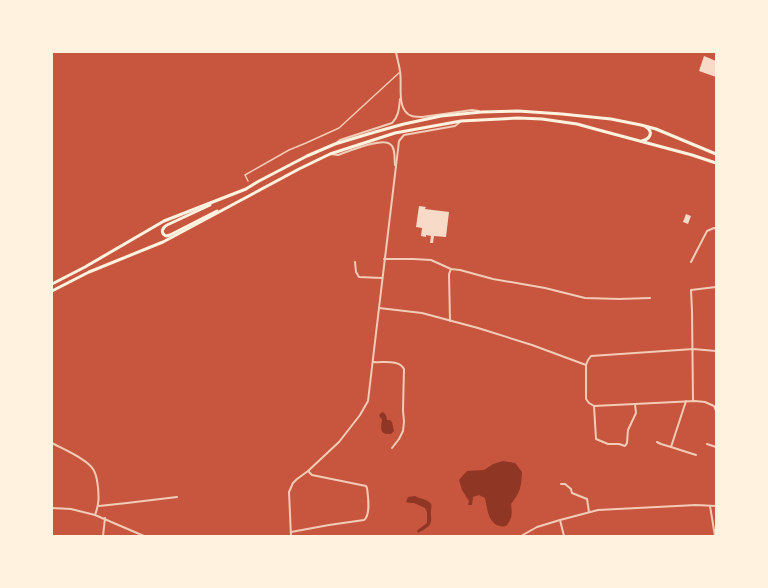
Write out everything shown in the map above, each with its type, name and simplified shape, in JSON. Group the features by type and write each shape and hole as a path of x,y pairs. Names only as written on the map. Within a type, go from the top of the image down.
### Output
{"main road":[{"path":"52,284 85,267 164,221 246,189 308,156 335,144 382,130 434,118 482,112 518,111 611,119 662,131 716,154"},
{"path":"52,291 89,272 162,242 330,154 395,133 462,121 518,118 548,120 577,124 692,155 716,163"},
{"path":"637,140 648,139 651,132 649,129 641,125"},
{"path":"217,201 210,206 167,225 162,230 163,233 166,236 170,235 214,212 223,209"}],"street":[{"path":"396,52 400,72 402,103 404,110 407,113 422,117 472,110 482,112"},
{"path":"248,181 245,175 289,150 306,144 339,128 400,72"},
{"path":"335,144 340,140 392,122 396,119 401,94"},
{"path":"291,536 289,492 293,483 338,442 363,410 368,401 399,141 404,135 455,126 462,121"},
{"path":"330,154 338,155 377,142 386,142 393,147 395,168"},
{"path":"691,262 707,231 714,228 716,229"},
{"path":"384,259 431,260 451,269 494,279 545,288 585,298 650,298"},
{"path":"355,262 356,272 359,277 382,278"},
{"path":"450,321 451,269"},
{"path":"693,401 691,290 716,287"},
{"path":"379,308 422,314 478,328 586,364"},
{"path":"716,351 693,349 592,356 586,364 586,399 594,406 693,401 705,402 714,406 716,411"},
{"path":"373,362 394,362 402,366 404,370 403,431 392,448"},
{"path":"671,447 686,401"},
{"path":"594,406 596,439 608,444 619,444 624,446 627,443 628,430 636,414 635,404"},
{"path":"52,442 88,463 94,471 97,479 99,499 99,506 95,515"},
{"path":"657,442 696,456"},
{"path":"707,444 716,447"},
{"path":"291,532 364,520 368,517 366,486 312,476 308,470"},
{"path":"561,484 565,484 571,489 572,492 587,499 589,512"},
{"path":"99,506 177,497"},
{"path":"521,536 537,527 598,510 691,505 716,506"},
{"path":"710,506 715,536"},
{"path":"52,508 71,509 105,518 144,536"},
{"path":"102,536 105,518"},
{"path":"560,520 564,536"}],"shaded area":[{"path":"383,412 386,415 387,420 392,422 394,431 391,434 384,433 382,430 382,419 379,416"},
{"path":"503,461 515,463 522,472 520,489 511,504 511,518 506,526 496,525 493,522 487,510 485,498 479,495 473,497 472,505 468,505 469,501 462,490 459,480 467,471 484,470 493,464"},
{"path":"415,496 428,501 432,506 431,523 428,527 418,533 417,531 427,523 427,512 425,508 414,503 406,502 408,497"}],"building":[{"path":"704,56 716,61 716,77 699,71"},
{"path":"419,206 426,207 425,209 449,212 446,237 434,236 433,243 430,243 431,236 421,236 422,228 416,227"},
{"path":"686,214 691,216 688,224 683,222"}]}
